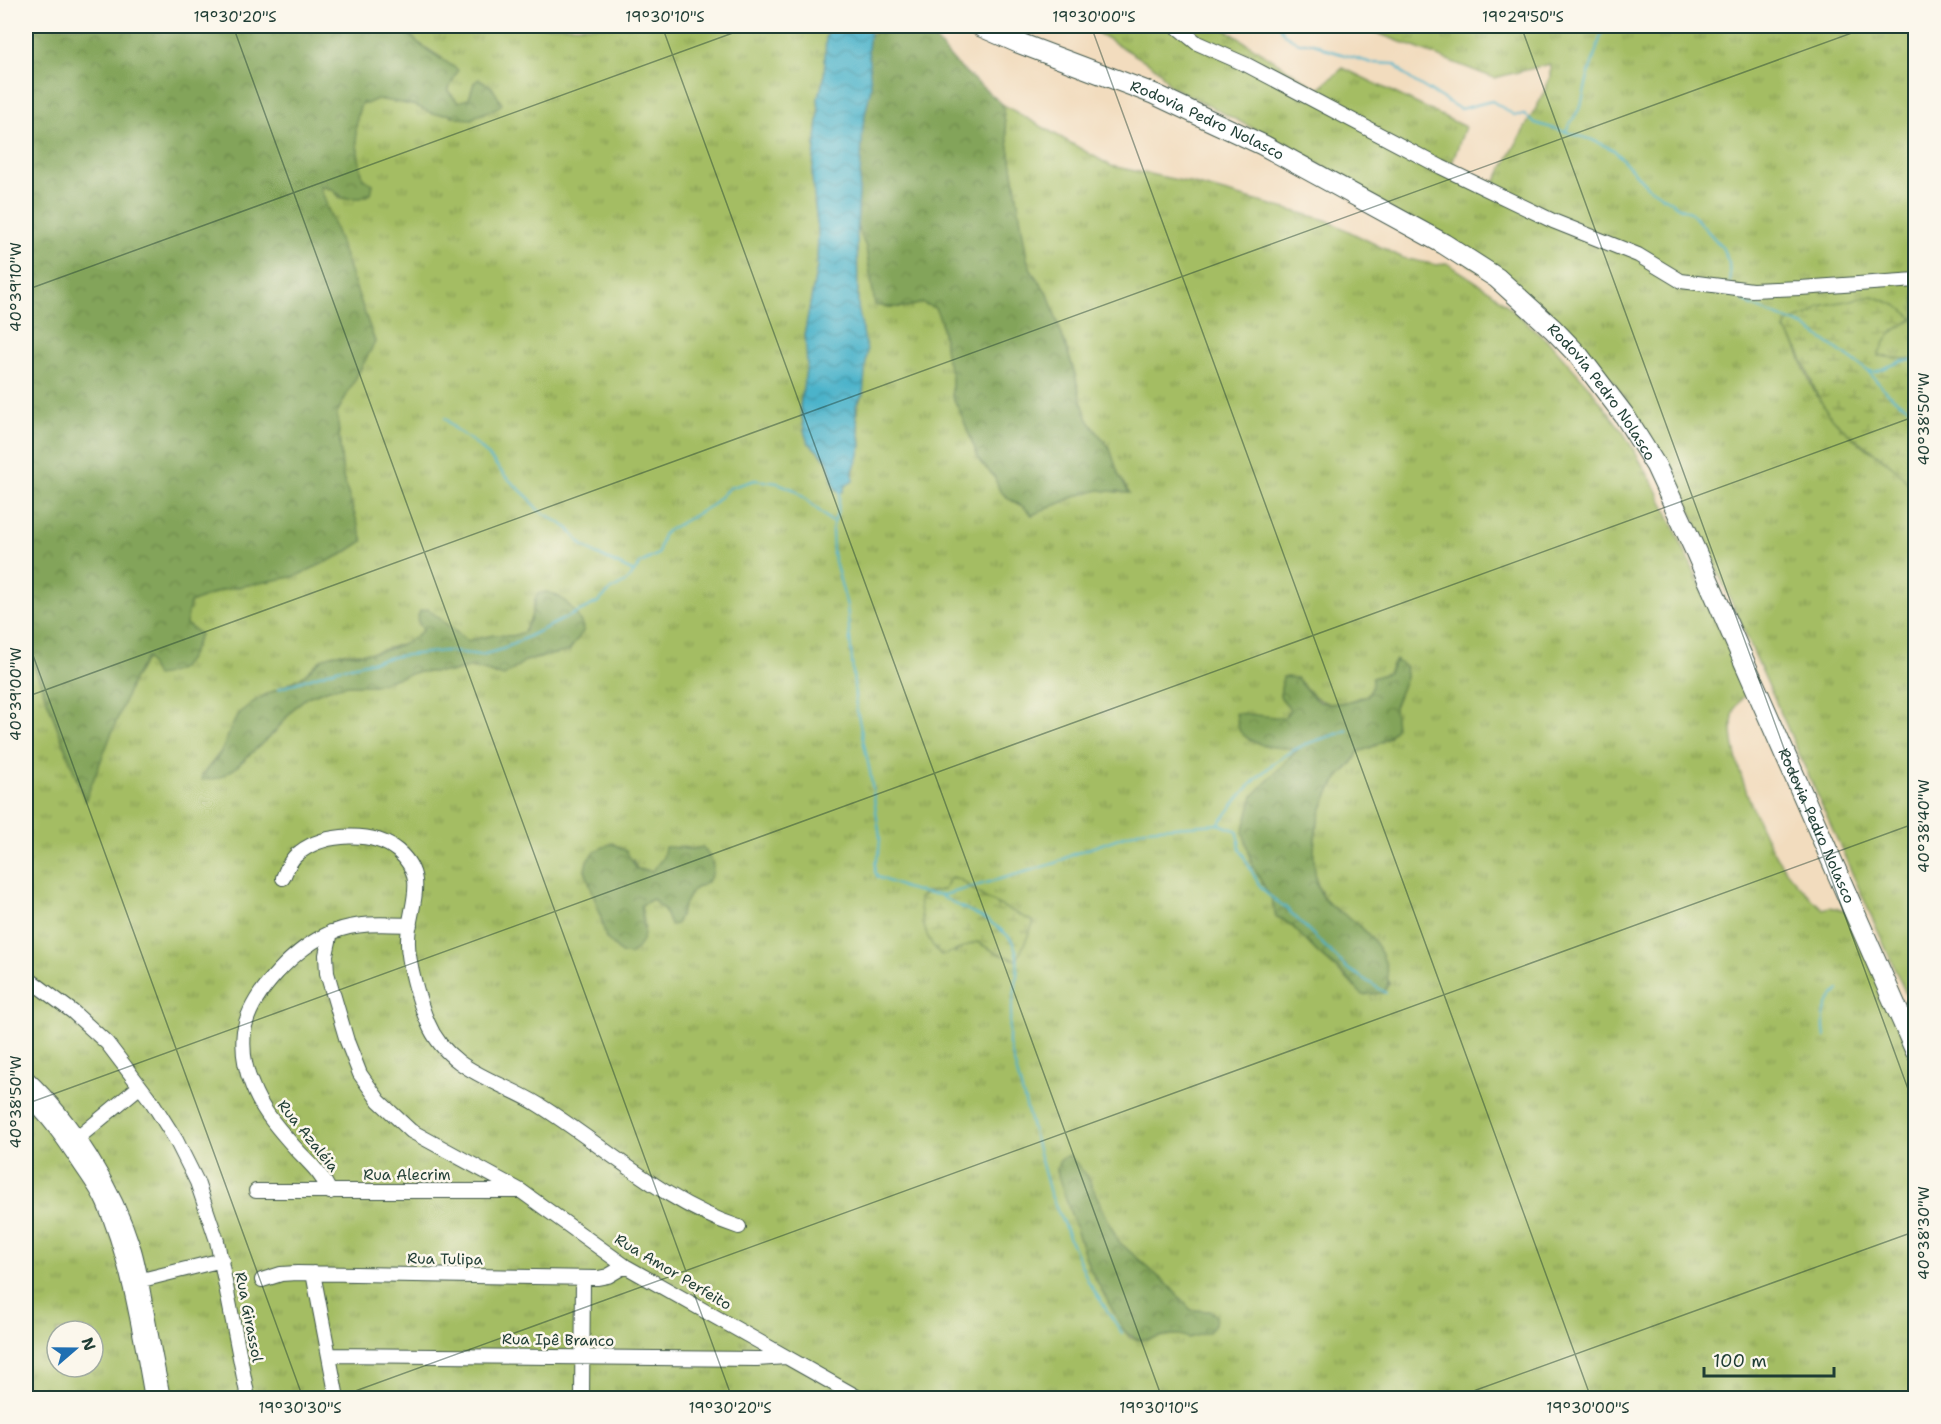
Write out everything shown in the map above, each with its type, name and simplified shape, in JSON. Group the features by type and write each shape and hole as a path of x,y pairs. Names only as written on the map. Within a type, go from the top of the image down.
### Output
{"highway":[{"name":"Rodovia Pedro Nolasco","path":"980,26 1154,94 1263,145 1444,244 1497,278 1553,329 1579,357 1624,415 1656,466 1916,1052"}],"street":[{"path":"1176,26 1197,43 1247,65 1441,167 1553,221 1630,252 1681,281 1752,290 1916,280"},
{"path":"283,878 289,865 300,851 328,839 363,837 387,844 397,851 414,872 416,899 408,941 423,1011 438,1041 448,1052 460,1062 538,1104 644,1179 713,1219 739,1227"},
{"name":"Rua Azaléia","path":"330,1192 320,1174 290,1143 264,1110 252,1086 246,1067 244,1032 249,1016 266,988 291,959 316,940 331,932 361,924 410,925"},
{"name":"Rua Amor Perfeito","path":"331,932 326,955 327,973 347,1041 360,1074 379,1101 411,1131 521,1191 625,1266 859,1398"},
{"name":"Rua Girassol","path":"26,977 73,1012 107,1043 152,1102 182,1150 197,1182 217,1241 248,1398"},
{"path":"26,1077 43,1094 73,1141"},
{"path":"73,1141 139,1087"},
{"path":"26,1096 73,1141 101,1175 118,1211 134,1251 134,1282 153,1398"},
{"name":"Rua Alecrim","path":"256,1191 521,1191"},
{"path":"134,1282 222,1260"},
{"name":"Rua Tulipa","path":"262,1280 282,1274 313,1273 583,1278 608,1276 625,1266"},
{"path":"313,1273 337,1398"},
{"path":"582,1398 583,1278"},
{"path":"134,1282 163,1398"},
{"name":"Rua Ipê Branco","path":"329,1355 757,1359 786,1357"}],"green space":[{"path":"26,26 405,26 421,45 458,70 448,91 458,102 469,99 474,83 479,79 492,87 502,104 472,119 458,118 448,114 433,114 414,105 377,99 366,104 362,102 357,120 356,140 363,179 373,184 371,194 361,198 342,198 332,189 320,186 375,342 337,413 343,478 363,541 343,554 296,576 222,590 190,603 186,624 200,634 190,658 180,668 156,676 146,659 133,679 85,801 26,644"},
{"path":"405,26 831,26 826,37 824,79 818,98 819,112 812,177 818,232 817,267 805,331 807,365 800,406 808,442 827,460 832,473 832,482 845,486 854,474 861,446 857,415 857,408 863,394 858,307 857,226 866,247 875,305 899,307 922,303 935,308 939,314 952,376 952,396 980,462 994,476 1000,491 1032,515 1079,495 1099,490 1129,493 1119,476 1110,449 1088,420 1048,294 1032,272 1027,259 1002,104 1111,166 1187,182 1326,220 1403,258 1437,265 1447,263 1492,292 1552,345 1590,388 1623,432 1657,490 1749,692 1735,709 1732,723 1733,740 1743,780 1765,836 1782,866 1823,909 1829,907 1846,910 1911,1052 1916,1175 1915,1398 26,1398 26,644 85,800 133,679 147,657 186,624 190,603 222,590 296,576 343,554 363,541 343,478 337,413 375,342 319,186 332,189 340,198 347,199 363,179 356,130 362,102 366,104 377,99 397,102 424,108 433,114 448,114 458,118 484,114 474,83 469,99 458,102 448,91 452,80 442,58 417,42","holes":["556,594 580,620 541,658 525,661 513,670 495,675 472,667 453,672 416,672 374,685 347,685 329,689 307,697 295,707 275,732 234,769 202,775 222,750 240,713 263,696 291,683 340,653 371,653 402,644 439,618 467,641 494,635 513,636 524,632 531,618 535,599","1392,664 1405,667 1406,677 1394,707 1390,737 1358,752 1329,792 1316,832 1314,862 1317,883 1321,892 1326,901 1335,909 1349,917 1365,931 1377,947 1385,964 1389,985 1355,988 1293,927 1276,917 1272,900 1289,757 1299,748 1264,746 1290,710 1280,696 1283,677 1297,678 1320,700 1335,703 1367,695 1372,687 1372,678 1388,673","679,846 694,850 708,881 693,890 682,907 680,916 670,925 664,910 653,899 641,905 645,928 606,938 585,869 633,859 637,869 652,871 663,858","951,877 959,879 985,898 1034,923 1001,955 977,942 962,946 955,953 928,892 944,890","1056,1168 1087,1176 1118,1241 1170,1287 1191,1310 1211,1311 1216,1316 1180,1334 1140,1340 1130,1338 1089,1267"]},
{"path":"891,26 923,26 957,65 1002,104 1027,259 1032,272 1048,294 1088,420 1110,449 1119,476 1129,493 1099,490 1079,495 1032,515 1024,507 1011,500 1000,491 994,476 980,462 952,396 952,376 941,321 935,308 922,303 899,307 875,305 866,247 857,226 863,124 871,87 868,49 870,34"},
{"path":"1086,26 1220,26 1318,89 1343,68 1465,127 1450,169 1495,182 1542,97 1550,77 1550,64 1494,78 1359,26 1915,26 1915,360 1877,357 1887,337 1900,326 1817,310 1787,325 1784,329 1795,346 1815,393 1824,407 1861,445 1887,461 1902,474 1915,495 1915,1014 1688,505 1648,433 1611,379 1568,331 1326,168 1170,86 1152,65"},
{"path":"1873,296 1898,306 1914,319 1892,333 1878,356 1915,360 1915,495 1897,470 1839,426 1829,414 1822,404 1798,349 1784,329 1787,323 1813,313 1819,306"},
{"path":"546,592 559,597 570,606 584,630 569,651 525,661 504,676 472,667 453,672 416,672 374,685 347,685 329,689 307,697 295,707 275,731 234,769 219,778 202,780 202,776 220,754 240,713 254,701 303,676 324,658 338,654 373,653 400,645 423,630 417,619 420,611 428,609 467,641 494,635 513,636 524,632 531,618 537,594"},
{"path":"1396,660 1405,667 1406,677 1394,707 1396,728 1379,743 1358,752 1336,781 1320,813 1315,837 1314,861 1319,890 1328,903 1355,922 1367,934 1378,947 1385,963 1388,982 1384,993 1362,995 1345,975 1317,952 1293,927 1276,917 1272,900 1253,867 1243,832 1253,796 1298,749 1266,746 1251,741 1239,730 1236,713 1284,718 1290,710 1280,696 1283,677 1297,678 1320,702 1337,703 1357,700 1369,693 1372,678 1388,673"},
{"path":"612,843 626,851 637,869 652,871 663,858 665,847 693,849 702,847 709,855 713,870 709,879 690,894 676,924 670,925 664,910 653,899 641,905 643,938 637,949 630,955 621,953 606,938 585,870 587,860 597,850"},
{"path":"951,877 959,879 985,898 1034,922 1017,960 1001,955 977,942 941,955 931,943 921,914 919,898 928,892 944,890"},
{"path":"1069,1155 1087,1176 1118,1241 1170,1287 1191,1310 1210,1311 1216,1316 1215,1324 1209,1332 1189,1338 1171,1335 1138,1339 1123,1329 1089,1267 1059,1179 1058,1164"}],"water":[{"path":"831,26 865,26 870,31 868,49 871,87 863,124 857,226 858,307 867,351 863,394 856,405 861,445 853,470 853,481 845,486 843,492 835,488 827,460 808,442 800,406 807,365 805,331 817,267 818,232 812,177 819,112 818,98 824,78 826,37"}],"waterway":[{"path":"825,26 829,33"},
{"path":"1280,26 1284,34 1299,43 1314,43 1328,50 1372,63 1395,64 1415,82 1460,109 1492,101 1514,115 1525,115 1535,123 1590,139 1614,150 1647,186 1690,212 1722,247 1729,263 1730,282"},
{"path":"1565,132 1581,106 1604,26"},
{"path":"1735,294 1752,306 1804,326 1868,371 1888,394 1916,413"},
{"path":"1869,371 1875,372 1902,361 1916,360"},
{"path":"445,418 455,429 487,454 537,509 568,528 582,545 634,572"},
{"path":"278,689 337,669 398,656 445,651 481,655 503,649 598,602 610,591 627,581 641,563 658,554 663,535 667,531 712,505 729,488 755,480 778,483 795,490 833,523"},
{"path":"840,489 838,510 832,529 833,554 847,606 856,706 870,772 880,837 879,853 875,863 875,872 878,877 905,888 944,895 1056,863 1071,855 1144,829 1219,824 1238,833 1240,849 1258,883 1267,894 1285,907 1348,969 1386,993"},
{"path":"1219,824 1256,779 1279,760 1304,745 1348,730"},
{"path":"941,896 993,924 1014,944 1018,965 1009,1044 1050,1193 1089,1283 1122,1333"},
{"path":"1825,1038 1825,1012 1839,990"}]}
